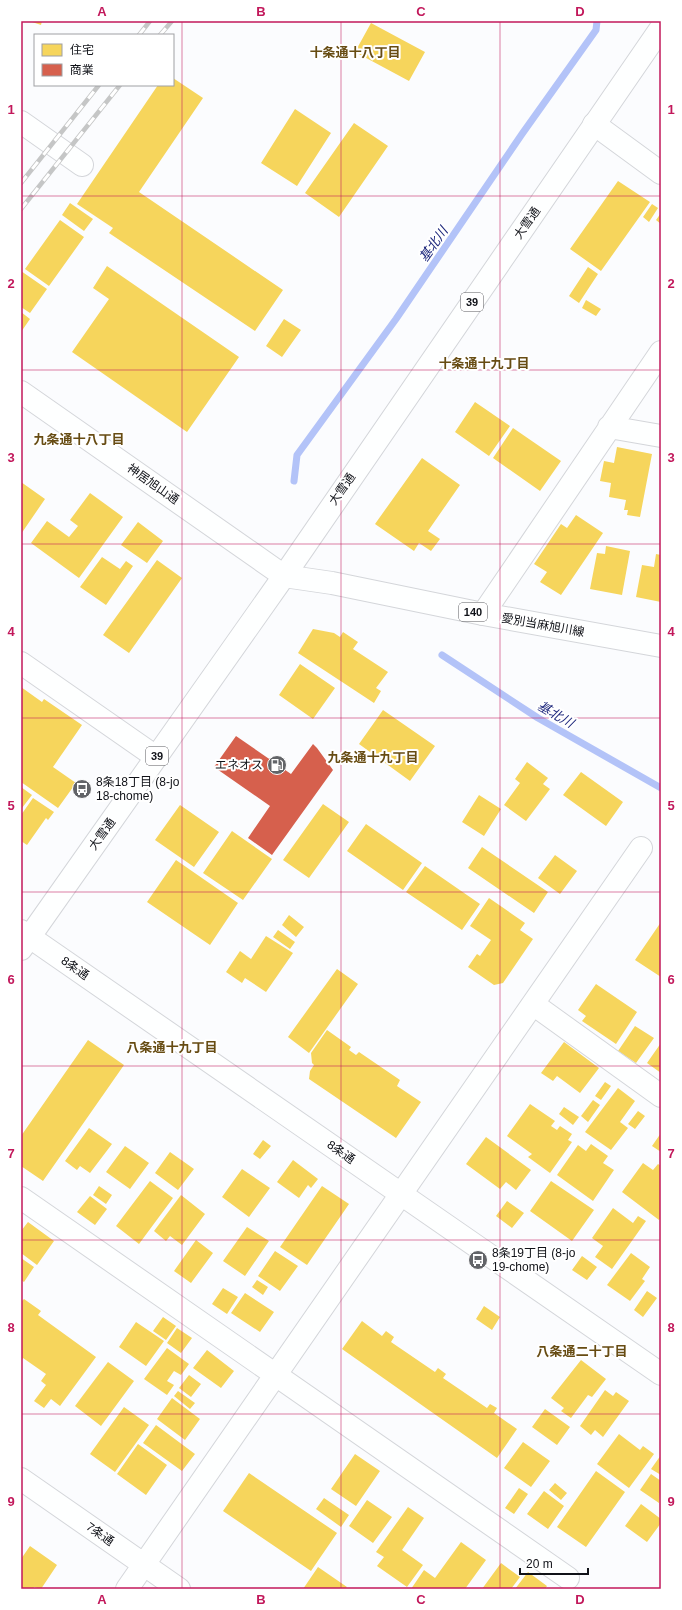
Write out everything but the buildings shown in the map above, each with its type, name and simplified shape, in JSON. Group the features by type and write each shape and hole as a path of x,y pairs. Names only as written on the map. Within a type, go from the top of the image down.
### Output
{"main road":[{"name":"大雪通","path":"24,939 156,757 284,576 661,28"},
{"path":"21,122 82,165"},
{"path":"594,124 661,173"},
{"path":"483,614 661,352"},
{"name":"神居旭山通","path":"21,392 284,576"},
{"path":"609,427 661,436"},
{"name":"愛別当麻旭川線","path":"284,576 332,583 483,614 661,646"},
{"path":"21,663 156,757"},
{"path":"127,1589 641,848"},
{"name":"8条通","path":"24,939 401,1194 661,1374"},
{"path":"533,1004 661,1096"},
{"path":"21,1198 568,1578"},
{"name":"7条通","path":"21,1479 178,1589"}],"waterway":[{"name":"基北川","path":"294,481 297,455 396,319 522,134 596,30 597,21"},
{"name":"基北川","path":"442,655 538,718 661,788"}],"railway":[{"path":"140,34 150,21"},
{"path":"161,34 172,21"},
{"path":"21,183 98,86"},
{"path":"21,209 119,86"}],"place":[{"name":"エネオス","path":"277,765"},
{"name":"8条18丁目 (8-jo 18-chome)","path":"82,789"},
{"name":"8条19丁目 (8-jo 19-chome)","path":"478,1260"}],"district":[{"name":"十条通十八丁目","path":"355,52"},
{"name":"十条通十九丁目","path":"484,363"},
{"name":"九条通十八丁目","path":"79,439"},
{"name":"九条通十九丁目","path":"373,757"},
{"name":"八条通十九丁目","path":"172,1047"},
{"name":"八条通二十丁目","path":"582,1351"}]}
